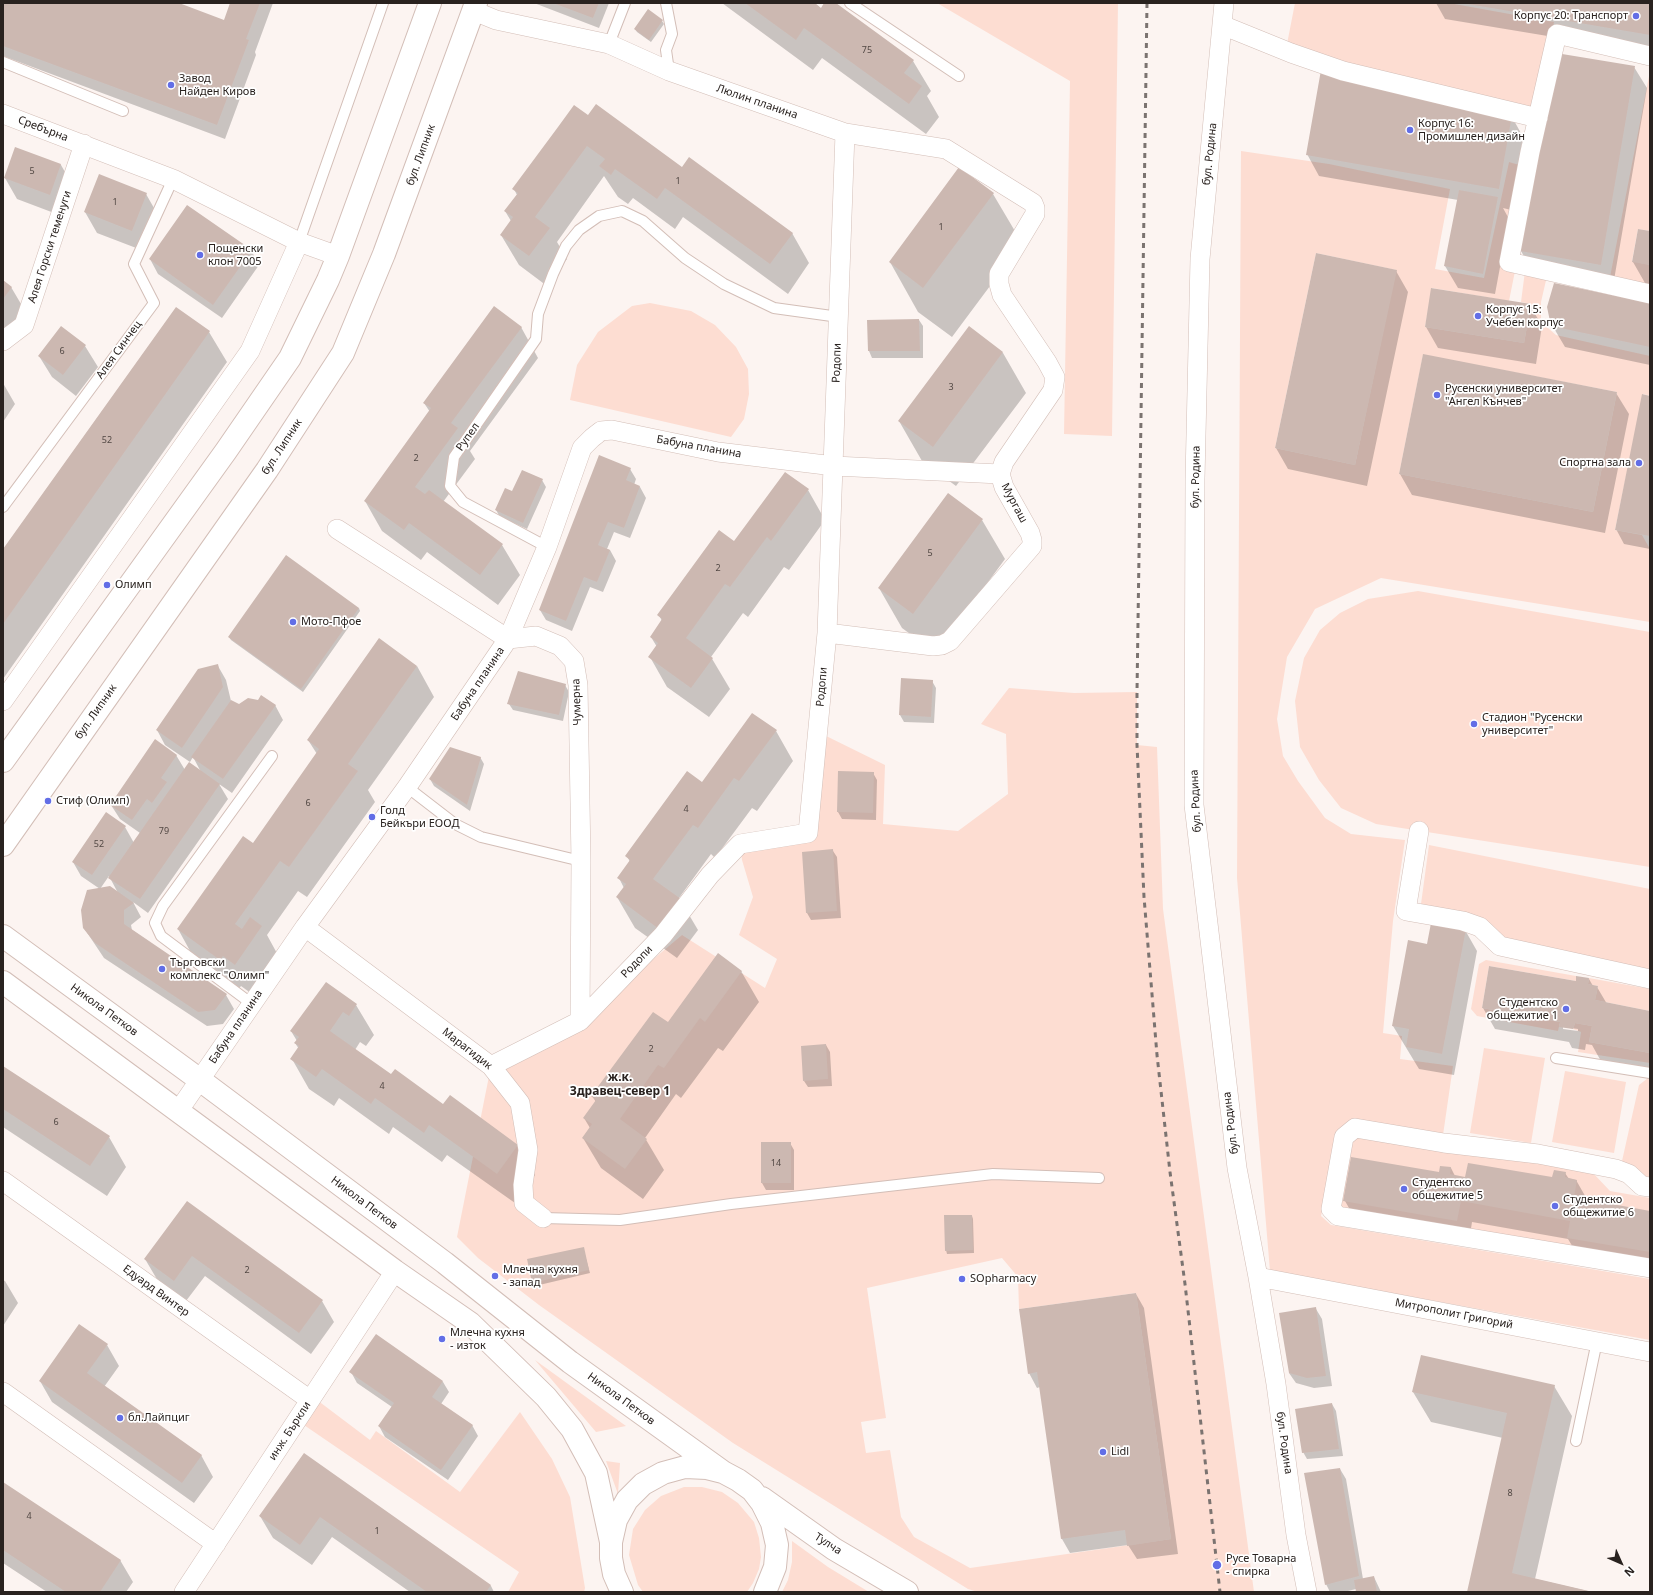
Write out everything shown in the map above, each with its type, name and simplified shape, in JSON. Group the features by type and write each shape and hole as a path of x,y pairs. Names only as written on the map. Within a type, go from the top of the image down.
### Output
{"main road":[{"path":"3,761 226,451 290,358 338,256 430,3"},
{"name":"бул. Липник","path":"3,845 267,470 343,353 384,254 475,7"},
{"name":"Никола Петков","path":"3,936 200,1080 445,1263 570,1362 723,1472"},
{"path":"3,982 179,1110 395,1271 470,1323 546,1397 572,1429 596,1473 611,1542 611,1558 617,1586"},
{"path":"611,1542 616,1520 627,1500 643,1484 663,1473 684,1467 707,1468 723,1472"},
{"name":"Тулча","path":"723,1472 738,1480 834,1549 907,1592"},
{"path":"752,1490 762,1503 772,1523 777,1545 775,1567 765,1592"}],"street":[{"name":"бул. Родина","path":"1224,3 1200,259 1195,479 1194,805 1237,1168 1258,1277 1276,1384 1296,1535 1307,1592"},
{"name":"Люлин планина","path":"475,7 496,20 609,44 669,71 845,133 946,149 1033,203"},
{"path":"1222,25 1291,53 1343,71 1538,118"},
{"path":"1650,56 1557,34 1538,118 1509,262 1650,294"},
{"name":"Сребърна","path":"3,114 174,179 299,242 338,256"},
{"name":"Родопи","path":"491,1066 580,1021 663,935 710,875 740,844 808,833 827,633 845,133"},
{"name":"Алея Горски теменуги","path":"3,341 24,325 84,144"},
{"name":"Мургаш","path":"827,633 933,646 950,641 1032,546 1030,533 1004,487 1000,474 1004,462 1053,390 1055,377 1048,362 1002,295 999,284 999,274 1035,214 1033,203"},
{"path":"3,701 250,351 299,242"},
{"name":"Бабуна планина","path":"179,1110 306,927 407,787 508,639 547,546 582,448 592,438 601,431 612,430 718,452 834,466"},
{"path":"834,466 1000,474"},
{"path":"336,529 508,639"},
{"name":"Чумерна","path":"508,639 536,636 560,646 574,661 578,685 580,1021"},
{"path":"1419,831 1406,911 1463,920 1480,927 1500,946 1650,979"},
{"name":"Марагидик","path":"306,927 491,1066 520,1102 528,1150 523,1185 524,1203 543,1218"},
{"path":"1650,1188 1642,1186 1629,1174 1616,1169 1538,1154 1444,1144 1355,1128 1344,1137 1330,1209 1338,1216 1650,1268"},
{"name":"Едуард Винтер","path":"3,1181 310,1400"},
{"name":"инж. Бъркли","path":"184,1592 395,1271"},
{"name":"Митрополит Григорий","path":"1258,1277 1650,1352"},
{"path":"3,1392 216,1544"}],"lane":[{"path":"299,242 383,3"},
{"path":"609,44 625,3"},
{"path":"666,3 672,34 666,50 669,71"},
{"path":"850,3 959,76"},
{"path":"3,62 123,111"},
{"name":"Алея Синчец","path":"3,507 154,303 134,264 174,179"},
{"name":"Рупел","path":"547,546 463,502 450,486 454,457 536,338 538,314 553,274 566,246 579,230 599,216 622,211 643,221 685,258 724,284 774,308 839,317"},
{"path":"252,1004 160,936 155,923 164,906 272,756"},
{"path":"407,787 455,824 481,837 580,861"},
{"path":"1556,1058 1650,1073"},
{"path":"543,1218 620,1220 732,1204 993,1174 1099,1178"},
{"path":"1576,1441 1597,1342"}],"shaded area":[{"path":"937,3 1118,3 1112,436 1064,434 1070,81"},
{"path":"1295,3 1449,3 1554,22 1535,110 1301,51 1287,44"},
{"path":"1650,71 1650,231 1638,229 1632,261 1650,265 1650,285 1610,277"},
{"path":"1241,151 1329,164 1450,189 1435,269 1484,278 1509,162 1523,166 1516,266 1509,301 1432,288 1425,327 1524,343 1531,304 1521,302 1525,271 1547,276 1541,302 1541,322 1556,335 1650,356 1650,396 1643,394 1615,530 1642,535 1650,549 1650,622 1381,578 1315,609 1287,657 1277,719 1283,756 1298,781 1325,818 1351,834 1405,840 1393,921 1383,1033 1402,1036 1400,1059 1453,1066 1443,1135 1339,1131 1321,1216 1331,1225 1650,1279 1650,1340 1270,1271 1237,878","holes":["1316,253 1396,270 1355,465 1275,448","1423,355 1617,392 1593,512 1399,474"]},
{"path":"650,303 691,311 715,325 736,347 748,369 749,394 744,419 731,437 570,400 577,365 598,332 632,306"},
{"name":"Стадион \"Русенски университет\"","path":"1418,591 1650,632 1650,867 1376,824 1341,808 1319,780 1300,747 1295,701 1304,658 1320,630 1340,613 1368,599"},
{"path":"1009,688 1074,693 1137,692 1137,745 1157,747 1163,909 1254,1592 978,1592 968,1589 733,1443 539,1305 478,1258 457,1237 491,1066 580,1021 682,935 765,988 777,959 739,935 753,897 742,860 740,844 808,833 818,732 885,765 883,824 958,831 1008,794 1006,734 981,724","holes":["1002,1258 1018,1277 1019,1309 1136,1293 1171,1539 970,1568 914,1537 901,1517 890,1450 866,1453 861,1422 886,1418 867,1288"]},
{"path":"1429,845 1650,889 1650,970 1509,944 1421,904"},
{"path":"1486,960 1576,976 1576,981 1489,966 1482,1008 1560,1022 1558,1031 1477,1016 1471,1009 1479,964"},
{"path":"1589,978 1650,989 1650,1011 1595,1000 1598,986 1588,984"},
{"path":"1575,1023 1592,1026 1589,1042 1650,1053 1650,1063 1578,1052 1581,1032 1573,1029"},
{"path":"1484,1048 1545,1058 1531,1143 1470,1133"},
{"path":"1565,1071 1626,1082 1614,1153 1552,1142"},
{"path":"1648,1078 1650,1079 1650,1177 1632,1174 1622,1161 1639,1085"},
{"path":"1357,1132 1593,1173 1610,1191 1650,1198 1650,1259 1334,1206 1348,1138"},
{"path":"535,1360 626,1426 596,1432"},
{"path":"317,1400 370,1440 376,1431 460,1492 520,1412 552,1459 570,1497 585,1588 584,1592 508,1592 519,1572 301,1423"},
{"path":"606,1461 620,1463 618,1494"},
{"path":"684,1487 702,1487 722,1492 738,1503 754,1522 759,1538 761,1557 759,1569 747,1592 643,1592 638,1585 629,1555 633,1529 645,1510 661,1496"},
{"path":"792,1541 828,1567 869,1592 782,1592 788,1580 792,1562"}],"building":[{"name":"Завод Найден Киров","path":"3,3 179,3 224,20 230,3 260,3 246,39 249,40 217,125 3,46"},
{"path":"553,3 599,3 593,18"},
{"path":"745,3 815,3 821,8 824,3 836,3 914,60 904,73 922,86 909,104 804,28 796,40"},
{"path":"1650,3 1650,35 1468,4"},
{"path":"648,9 663,20 649,40 634,29"},
{"path":"1556,53 1635,66 1601,265 1520,251"},
{"name":"Корпус 16: Промишлен дизайн","path":"1321,70 1512,115 1499,189 1306,155"},
{"path":"596,104 682,167 689,157 793,233 770,264 665,188 657,199 615,169 611,175 599,166 605,159 587,146 535,217 550,228 529,256 500,235 513,217 504,211 518,193 512,189 574,105 588,115"},
{"path":"15,147 61,164 50,195 4,178"},
{"path":"959,167 994,193 923,288 889,262"},
{"path":"99,174 147,193 132,231 84,212"},
{"path":"1459,190 1498,197 1483,274 1444,266"},
{"name":"Пощенски клон 7005","path":"187,205 252,250 213,305 149,259"},
{"path":"1638,229 1650,231 1650,265 1632,262"},
{"path":"1316,253 1397,270 1355,465 1275,448"},
{"path":"3,280 12,287 3,299"},
{"path":"1554,283 1650,303 1650,347 1551,326 1547,307"},
{"name":"Корпус 15: Учебен корпус","path":"1431,288 1531,304 1524,343 1425,327"},
{"path":"494,306 522,327 451,423 458,428 415,487 425,494 429,490 503,544 480,575 409,523 404,530 364,501 431,408 423,403"},
{"path":"176,307 210,331 3,624 3,549"},
{"path":"919,319 920,351 868,351 867,320"},
{"path":"61,326 86,345 63,375 38,356"},
{"path":"969,326 1003,352 933,447 898,421"},
{"path":"1423,354 1617,392 1593,512 1399,474"},
{"name":"Спортна зала","path":"1642,394 1650,396 1650,536 1615,530"},
{"path":"599,455 631,468 626,480 640,486 624,528 608,522 598,545 610,550 597,582 584,577 566,621 539,610"},
{"path":"522,470 543,479 523,523 495,510 505,488 512,491"},
{"path":"785,472 809,489 771,541 767,537 730,587 725,584 686,638 713,658 691,688 648,657 658,643 650,637 662,619 657,615 719,530 734,541"},
{"path":"948,493 983,519 913,614 878,588"},
{"name":"Мото-Пфое","path":"286,555 359,608 301,689 228,637"},
{"path":"379,638 417,666 348,764 358,771 289,867 280,861 235,924 242,929 250,917 262,926 235,965 223,956 220,960 177,929 243,836 253,843 319,749 307,740"},
{"path":"218,664 223,687 182,748 156,730 198,669"},
{"path":"518,671 566,684 559,715 507,704"},
{"path":"901,678 933,680 931,717 899,715"},
{"path":"261,695 276,705 223,779 191,757 231,700 239,704 248,698 258,700"},
{"path":"752,713 777,730 739,781 734,778 698,828 693,825 653,879 681,899 659,929 616,897 626,884 617,878 630,860 625,856 687,771 702,782"},
{"path":"155,739 177,755 161,778 167,782 152,803 147,799 132,820 110,805"},
{"path":"450,747 481,757 467,805 429,779"},
{"path":"189,762 220,784 140,899 108,878"},
{"path":"838,771 874,772 873,813 837,812"},
{"path":"106,812 126,826 92,875 72,862"},
{"path":"833,849 837,911 806,913 802,852"},
{"name":"Търговски комплекс \"Олимп\"","path":"110,886 134,903 124,910 124,924 227,994 215,1010 198,1012 95,943 83,928 81,910 87,890"},
{"path":"1431,923 1466,929 1442,1054 1406,1047 1409,1029 1392,1026 1408,940 1427,944"},
{"path":"718,953 742,971 705,1022 700,1018 664,1068 658,1065 620,1119 647,1139 625,1169 582,1138 592,1124 583,1118 596,1100 591,1096 653,1012 668,1022"},
{"name":"Студентско общежитие 1","path":"1489,966 1576,981 1576,976 1589,978 1588,984 1598,986 1595,1000 1650,1011 1650,1053 1589,1042 1592,1026 1575,1023 1573,1029 1559,1027 1560,1022 1482,1008"},
{"path":"326,982 357,1004 349,1016 343,1012 330,1031 391,1074 395,1069 443,1104 450,1095 518,1145 497,1174 429,1125 424,1133 375,1098 371,1104 322,1069 316,1077 290,1059 299,1046 294,1043 299,1037 290,1031"},
{"path":"826,1044 828,1079 803,1081 801,1046"},
{"path":"3,1066 110,1136 90,1166 3,1109"},
{"path":"761,1142 791,1142 791,1183 761,1183"},
{"path":"1351,1157 1439,1172 1440,1166 1451,1167 1450,1174 1465,1177 1468,1163 1552,1177 1554,1170 1566,1172 1565,1177 1577,1180 1574,1197 1650,1211 1650,1252 1567,1238 1570,1221 1461,1201 1457,1221 1343,1201"},
{"path":"187,1201 323,1300 299,1333 192,1256 174,1281 144,1259"},
{"path":"944,1215 972,1215 973,1250 945,1251"},
{"path":"584,1247 589,1270 532,1283 527,1259"},
{"name":"Lidl","path":"1136,1293 1171,1539 1127,1546 1125,1530 1061,1539 1037,1372 1028,1374 1019,1309"},
{"path":"1316,1307 1326,1376 1307,1378 1289,1373 1279,1313"},
{"name":"бл.Лайпциг","path":"79,1324 108,1344 87,1373 202,1455 182,1483 39,1381"},
{"path":"376,1334 443,1381 432,1397 473,1425 441,1470 378,1426 394,1403 349,1372"},
{"path":"1421,1355 1555,1385 1512,1573 1593,1592 1467,1592 1507,1413 1412,1392"},
{"path":"1332,1403 1339,1449 1302,1453 1295,1409"},
{"path":"304,1453 491,1585 486,1592 427,1592 320,1517 300,1545 259,1516"},
{"path":"1340,1468 1359,1576 1325,1585 1304,1473"},
{"path":"3,1482 121,1560 100,1592 66,1592 3,1550"},
{"path":"1374,1576 1377,1592 1356,1592 1354,1580"}],"railway":[{"path":"1147,3 1137,745 1144,897 1157,1055 1220,1592"}],"place":[{"name":"Корпус 20: Транспорт","path":"1636,16"},
{"name":"Завод Найден Киров","path":"171,85"},
{"name":"Корпус 16: Промишлен дизайн","path":"1410,130"},
{"name":"Пощенски клон 7005","path":"200,255"},
{"name":"Корпус 15: Учебен корпус","path":"1478,316"},
{"name":"Русенски университет \"Ангел Кънчев\"","path":"1437,395"},
{"name":"Спортна зала","path":"1639,463"},
{"name":"Олимп","path":"107,585"},
{"name":"Мото-Пфое","path":"293,622"},
{"name":"Стадион \"Русенски университет\"","path":"1474,724"},
{"name":"Стиф (Олимп)","path":"48,801"},
{"name":"Голд Бейкъри ЕООД","path":"372,817"},
{"name":"Търговски комплекс \"Олимп\"","path":"162,969"},
{"name":"Студентско общежитие 1","path":"1566,1009"},
{"name":"Студентско общежитие 5","path":"1404,1189"},
{"name":"Студентско общежитие 6","path":"1555,1206"},
{"name":"Млечна кухня - запад","path":"495,1276"},
{"name":"SOpharmacy","path":"962,1279"},
{"name":"Млечна кухня - изток","path":"442,1339"},
{"name":"бл.Лайпциг","path":"120,1418"},
{"name":"Lidl","path":"1103,1452"},
{"name":"Русе Товарна - спирка","path":"1217,1565"}],"district":[{"name":"ж.к. Здравец-север 1","path":"620,1085"}]}
